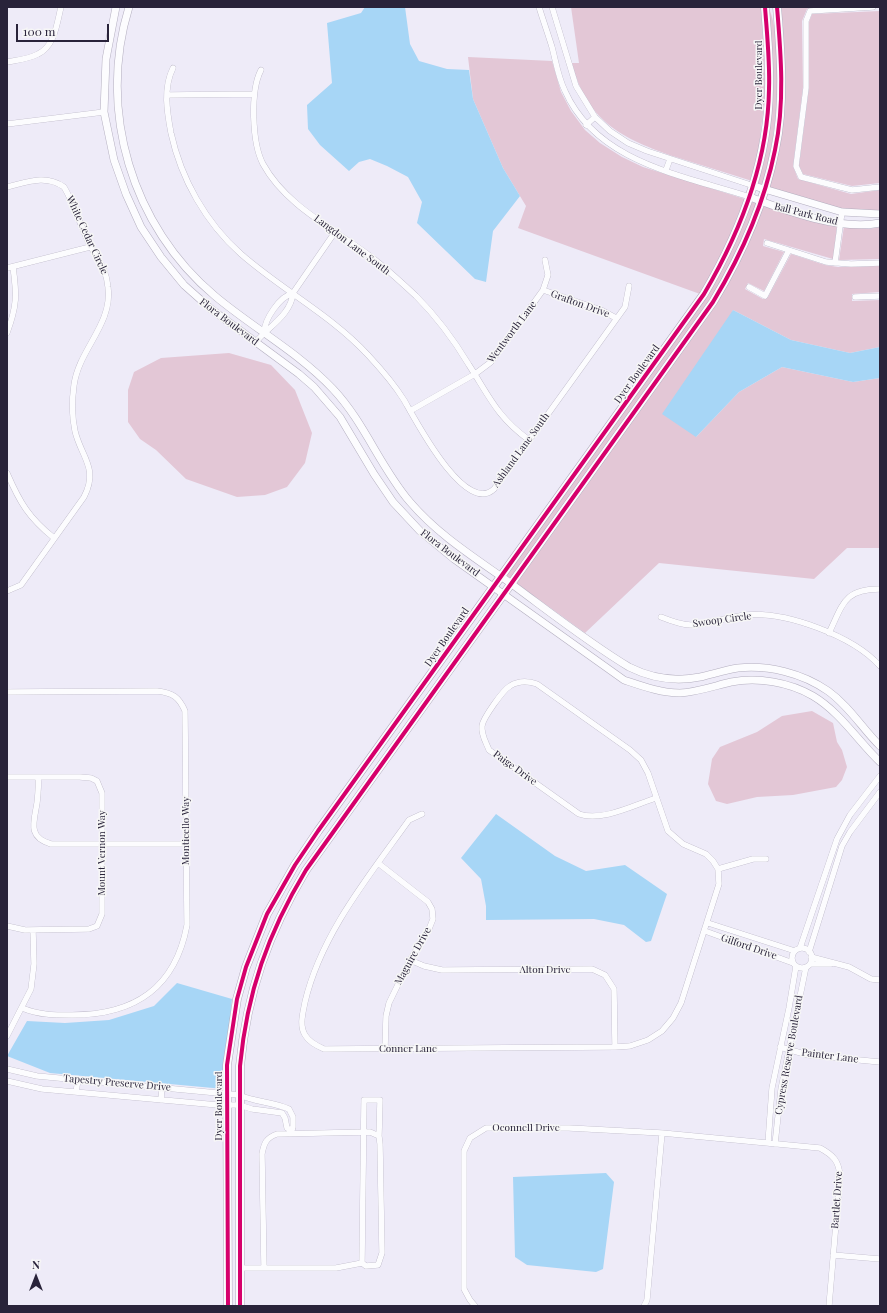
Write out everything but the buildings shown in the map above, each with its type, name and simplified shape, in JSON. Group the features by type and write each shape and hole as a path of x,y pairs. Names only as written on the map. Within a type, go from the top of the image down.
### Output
{"main road":[{"name":"Dyer Boulevard","path":"228,1306 227,1065 237,999 256,939 267,914 295,865 704,294 728,250 754,186 762,155 769,89 764,7"},
{"path":"772,7 779,24"},
{"name":"Dyer Boulevard","path":"240,1306 239,1095 243,1034 249,1002 267,944 292,892 306,870 713,302 734,267 762,202 776,149 780,119 781,85 777,7"},
{"path":"365,788 367,764"}],"street":[{"path":"7,62 38,54 48,46 55,35 61,7"},
{"name":"Flora Boulevard","path":"116,7 106,58 104,112 119,176 134,212 151,242 173,272 198,298 299,374 329,403 350,430 383,488 420,531 454,559 624,680 651,689 680,693 731,682 760,681 784,685 803,692 824,704 845,724 880,762"},
{"name":"Flora Boulevard","path":"129,7 118,56 118,110 123,144 131,173 146,208 162,236 180,260 202,284 226,305 308,365 335,391 360,424 397,485 430,524 501,577 614,658 629,667 648,675 668,679 686,679 727,670 755,668 780,671 806,679 827,691 845,705 880,746"},
{"name":"Ball Park Road","path":"539,7 564,90 574,110 586,125 602,140 623,154 762,202 830,221 869,225 880,223"},
{"name":"Ball Park Road","path":"552,7 576,86 595,117 610,131 628,143 670,159 765,190 842,212 880,214"},
{"path":"873,7 810,11 806,21 806,88 796,166 801,177 852,190 880,187"},
{"name":"Ashland Lane South","path":"173,68 168,80 167,95 170,126 178,157 188,184 204,212 240,253 292,293 337,324 362,348 388,378 438,457 460,481 477,494 484,495 494,489 627,302 630,286"},
{"name":"Langdon Lane South","path":"261,70 256,81 254,94 256,146 266,169 275,182 293,200 370,256 416,296 446,330 500,414 529,440"},
{"path":"167,95 254,94"},
{"path":"7,124 118,110"},
{"path":"586,125 595,117"},
{"path":"666,170 670,159"},
{"name":"White Cedar Circle","path":"7,187 48,179 56,181 64,187 90,247 101,263 106,276 108,308 99,329 82,358 74,385 76,432 87,459 90,473 89,486 21,585 7,591"},
{"path":"836,263 842,212"},
{"path":"256,342 264,332 271,329 280,318 292,301 292,293 335,232"},
{"path":"767,243 836,263 880,263"},
{"path":"7,333 14,313 17,297 10,268 90,247"},
{"path":"749,287 765,296 789,250"},
{"name":"Wentworth Lane","path":"410,411 475,374 495,357 543,290 548,275 545,260"},
{"name":"Grafton Drive","path":"543,290 601,310 616,318"},
{"path":"264,332 265,324 285,295 292,293"},
{"path":"855,297 880,296"},
{"path":"273,312 280,318"},
{"path":"7,473 16,496 35,523 54,538"},
{"path":"829,632 844,602 849,596 858,591 880,589"},
{"name":"Swoop Circle","path":"661,617 680,624 692,625 747,615 771,616 799,622 829,632 857,648 880,666"},
{"name":"Paige Drive","path":"656,798 600,816 587,817 579,814 489,750 484,738 482,726 484,718 509,686 527,681 537,684 630,750 641,760 648,773 668,831 683,844 706,854 718,869"},
{"name":"Monticello Way","path":"7,692 157,690 170,692 180,699 185,711 187,926 184,942 178,959 169,973 152,992 134,1003 114,1011 94,1014 42,1014 22,1008"},
{"path":"833,963 795,965 793,954 798,949 837,839 850,815 880,776"},
{"name":"Mount Vernon Way","path":"7,777 91,778 97,781 102,793 102,914 97,926 88,930 25,930 7,926"},
{"path":"38,777 37,801 33,822 37,835 42,841 51,844 186,844"},
{"path":"808,965 842,846 880,792"},
{"path":"864,797 871,803"},
{"name":"Conner Lane","path":"422,814 409,820 343,915 327,943 308,990 301,1019 304,1034 314,1044 324,1049 630,1046 648,1040 662,1031 673,1018 681,1003 705,931"},
{"path":"705,931 719,884 718,869 753,859 766,860"},
{"name":"Maguire Drive","path":"378,863 422,895 432,909 433,919 429,929 410,960 389,1003 386,1016 386,1049"},
{"path":"825,872 833,876"},
{"name":"Gilford Drive","path":"708,923 798,949"},
{"path":"7,1036 31,989 34,975 33,930"},
{"name":"Gilford Drive","path":"705,931 795,965"},
{"path":"798,949 805,949 810,954 833,963 849,967 871,979 880,980"},
{"name":"Alton Drive","path":"410,960 424,966 442,970 592,969 605,975 614,990 615,1047"},
{"name":"Cypress Reserve Boulevard","path":"768,1143 772,1088 789,1008 795,965"},
{"name":"Cypress Reserve Boulevard","path":"775,1144 781,1089 788,1050 808,965"},
{"name":"Painter Lane","path":"780,1047 808,1055 832,1059 880,1062"},
{"name":"Tapestry Preserve Drive","path":"7,1069 37,1076 239,1095 248,1099 276,1103 289,1109 293,1117 293,1127 291,1132 287,1128 285,1118 282,1113 252,1109 239,1105 227,1106 76,1092 42,1088 7,1081"},
{"path":"76,1092 78,1080"},
{"path":"161,1100 162,1087"},
{"path":"240,1268 336,1268 362,1263 366,1266 378,1265 382,1254 379,1136 380,1100 364,1100 362,1263"},
{"name":"Oconnell Drive","path":"475,1306 464,1289 464,1152 470,1138 486,1128 569,1128 662,1133 775,1144"},
{"path":"264,1268 264,1144 268,1137 291,1132 370,1132 379,1136"},
{"path":"644,1306 647,1300 662,1133"},
{"name":"Bartlet Drive","path":"775,1144 820,1148 832,1154 839,1164 840,1176 829,1306"},
{"path":"833,1255 880,1259"}],"shaded area":[{"path":"571,7 761,7 766,89 758,154 752,181 682,159 644,145 627,137 612,127 599,115 588,101 579,84 572,63 579,63"},
{"path":"780,7 815,7 807,9 802,21 803,87 793,166 798,179 851,194 880,190 880,211 843,209 769,187 779,150 783,25"},
{"path":"769,8 776,39 777,91 773,138 763,185 758,183 765,156"},
{"path":"880,11 880,183 852,186 803,174 799,166 809,88 809,22 812,14"},
{"path":"468,57 552,61 561,92 571,111 585,130 600,143 622,157 643,167 745,199 720,261 700,294 518,228 526,206 503,168 473,99"},
{"path":"752,202 758,204 746,234 711,300 511,579 506,576 707,296 720,273"},
{"path":"764,206 837,226 833,259 764,239 763,246 784,252 764,291 748,283 745,289 763,299 768,297 791,254 825,265 838,267 880,266 880,292 852,294 852,301 880,300 880,347 850,353 791,340 733,310 696,437 739,392 782,367 853,382 880,378 880,548 847,548 814,579 659,563 585,633 516,583 716,304 737,268"},
{"path":"844,226 869,229 880,227 880,259 839,260"},
{"path":"229,353 271,365 295,390 312,433 305,463 287,487 265,495 237,497 186,479 156,450 140,439 128,422 128,390 134,372 161,358"},
{"path":"812,711 833,723 837,742 842,750 847,767 842,780 836,787 793,795 757,797 727,804 716,801 708,784 712,759 720,747 757,732 782,716"}],"water":[{"path":"365,7 405,7 410,44 419,61 447,69 469,70 473,99 503,168 520,196 493,231 486,282 475,279 417,223 422,202 408,177 370,159 359,162 349,171 320,145 308,129 307,105 332,83 327,23 361,13"},
{"path":"733,310 791,340 850,353 880,347 880,378 853,382 782,367 739,392 696,437 662,414"},
{"path":"496,814 555,856 586,871 625,865 667,894 651,941 646,942 624,925 594,919 486,920 486,906 481,879 461,858"},
{"path":"177,983 232,999 224,1089 50,1073 7,1056 27,1021 65,1023 109,1020 154,1006"},
{"path":"606,1173 614,1182 603,1269 596,1272 527,1265 515,1257 513,1177"}],"cycle path":[{"path":"228,1306 227,1065 237,999 246,967 267,914 295,865 318,831 704,294 730,246 741,221 758,170 764,143 769,79 765,7"},
{"path":"240,1306 240,1066 248,1013 261,964 270,940 306,870 713,302 724,284 751,229 765,190 775,150 781,97 781,61 777,7"}]}
